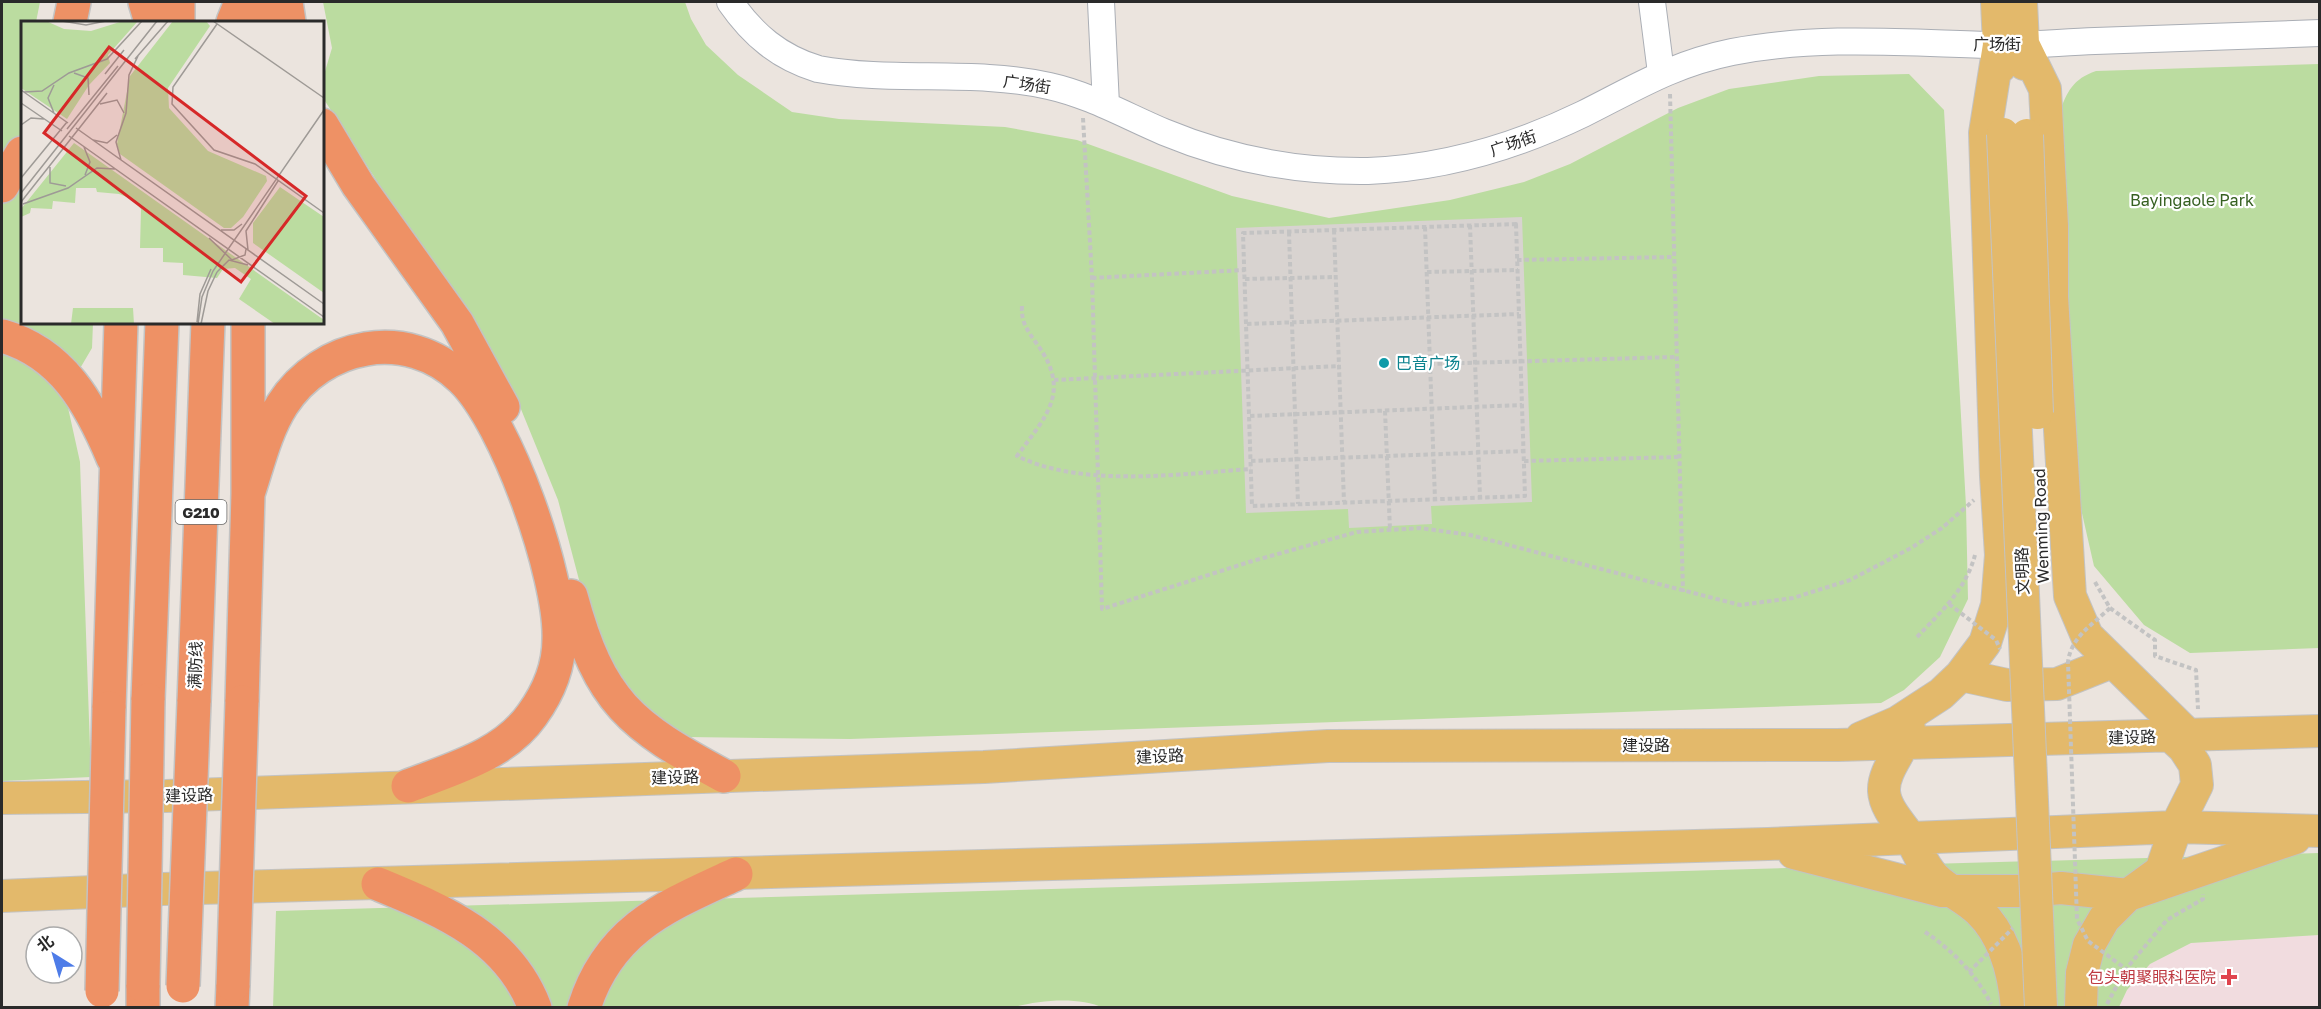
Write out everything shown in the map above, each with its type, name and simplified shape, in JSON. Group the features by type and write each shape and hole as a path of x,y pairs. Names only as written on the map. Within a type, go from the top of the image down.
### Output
{"highway":[{"path":"70,21 74,2"},
{"path":"128,2 128,21"},
{"path":"145,2 152,21"},
{"path":"178,2 178,21"},
{"path":"216,2 216,21"},
{"path":"233,21 241,2"},
{"path":"260,21 261,2"},
{"path":"285,2 289,21"},
{"path":"324,128 358,185 457,323 498,396 544,502 582,637 604,683 622,709 638,724 724,776"},
{"path":"2,186 21,155"},
{"path":"102,999 120,324"},
{"name":"G210","path":"143,996 148,700 162,324"},
{"name":"满防线","path":"182,997 208,324"},
{"path":"233,996 248,494 248,324"},
{"path":"2,336 33,349 62,370 94,415 116,466"},
{"path":"248,494 265,442 283,404 311,372 333,358 356,349 399,347 426,354 461,377 491,418 529,509 548,569 560,630 554,671 533,715 511,737 480,758 408,786"},
{"path":"584,1008 599,971 614,948 632,931 675,902 736,874"},
{"path":"378,884 448,915 486,939 509,961 535,1008"}],"main road":[{"path":"1997,2 2011,45 2045,89 2052,297 2070,596 2087,636 2112,662 2185,727 2190,756 2198,779 2176,827 2161,872 2128,895 2104,919 2089,945 2082,973 2081,1008"},
{"path":"1838,744 1898,722 1941,694 1961,675 1985,643 1997,605 2001,555 1996,476 1985,133 2021,2"},
{"name":"Wenming Road","path":"2011,45 2060,1008"},
{"name":"文明路","path":"2015,134 2041,1008"},
{"path":"1961,675 2007,685 2057,684 2112,662"},
{"path":"1920,708 1911,721 1906,743 1888,774 1884,792 1887,805 1929,871 1978,910 1998,937 2007,956 2017,1008"},
{"name":"建设路","path":"2,798 166,796 984,767 1328,746 1906,743 2185,727 2319,731"},
{"path":"2,896 162,889 1768,844 2176,827 2318,831"},
{"path":"1768,844 1813,859 1953,892 2061,888 2128,895 2318,831"}],"street":[{"name":"广场街","path":"730,2 747,25 763,41 795,61 818,69 1036,83 1076,93 1165,133 1256,162 1298,168 1369,171 1430,165 1521,141 1587,112 1665,71 1735,51 1810,43 1886,40 2011,45 2319,33"},
{"path":"1101,2 1106,105"},
{"path":"1652,2 1665,71"}],"path":[{"path":"1665,71 1683,592"},
{"path":"1082,114 1092,278 1102,609 1300,547 1357,532 1420,528 1470,535 1740,605 1793,598 1850,580 1942,528 1996,476"},
{"path":"1516,224 1525,496 1252,506 1244,233 1470,225 1516,224"},
{"path":"1470,225 1480,498"},
{"path":"1425,227 1435,499"},
{"path":"1334,230 1344,502"},
{"path":"1288,232 1298,504"},
{"path":"1517,260 1672,257"},
{"path":"1092,278 1245,270"},
{"path":"1427,272 1518,270"},
{"path":"1245,279 1336,278"},
{"path":"1022,306 1023,323 1047,358 1054,380 1052,407 1017,456 1050,470 1098,476 1251,469"},
{"path":"1247,324 1519,314"},
{"path":"1430,364 1675,357"},
{"path":"1054,380 1339,366"},
{"path":"1250,416 1522,405"},
{"path":"1385,411 1390,530"},
{"path":"1251,461 1524,452"},
{"path":"1524,461 1678,457"},
{"path":"1917,637 1949,604 1965,580 1975,552"},
{"path":"2093,577 2110,608 2155,640 2155,656 2196,670 2185,727"},
{"path":"1949,604 1996,640 2004,659"},
{"path":"2110,608 2076,638 2071,646 2068,662 2077,919 2088,941 2126,969"},
{"path":"2105,1008 2126,969 2167,920"},
{"path":"1969,972 2008,935 2014,921"},
{"path":"1925,932 1947,947 1982,987 1992,1008"}],"shaded area":[{"name":"巴音广场","path":"1522,217 1532,502 1431,506 1432,524 1349,528 1348,509 1246,513 1236,228"},
{"name":"包头朝聚眼科医院","path":"2319,935 2319,1007 2119,1008 2127,990 2150,964 2191,943"}],"green space":[{"path":"2,2 40,2 36,21 21,21 21,324 93,324 92,348 65,394 80,462 91,777 2,781"},
{"path":"323,2 685,2 691,19 706,45 738,75 792,112 839,119 1005,127 1077,140 1232,196 1329,218 1450,200 1524,182 1570,164 1678,108 1729,89 1819,76 1909,74 1944,110 1966,506 1968,599 1940,657 1904,690 1881,703 850,739 686,737 645,716 593,633 558,500 514,392 324,100 324,75 332,48"},
{"name":"Bayingaole Park","path":"2319,64 2319,648 2190,653 2144,625 2094,566 2079,500 2059,114 2076,82 2096,71"},
{"path":"2319,853 2319,935 2191,943 2150,964 2127,990 2119,1007 1104,1008 1094,1004 1058,1000 1011,1008 273,1008 276,911"}],"place":[{"name":"巴音广场","path":"1384,363"},
{"name":"包头朝聚眼科医院","path":"2229,977"}]}
